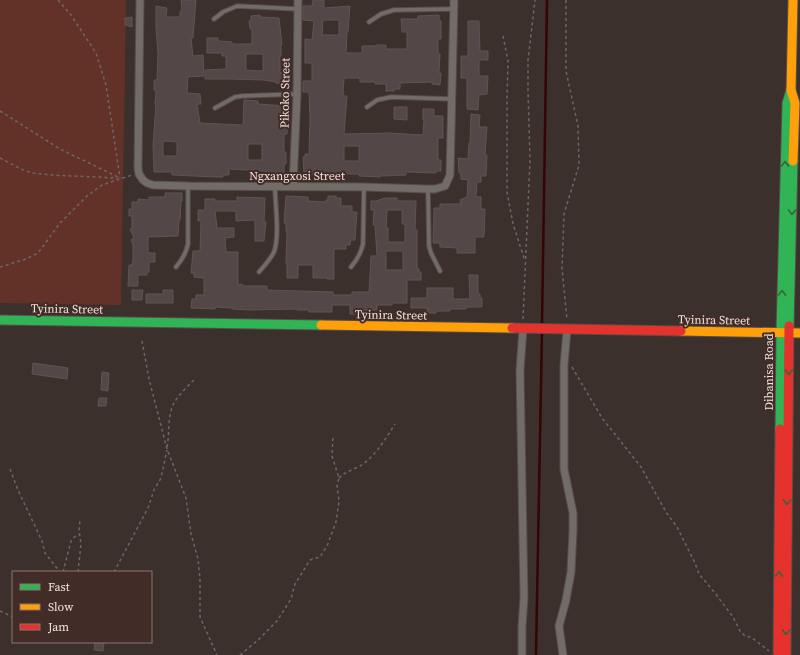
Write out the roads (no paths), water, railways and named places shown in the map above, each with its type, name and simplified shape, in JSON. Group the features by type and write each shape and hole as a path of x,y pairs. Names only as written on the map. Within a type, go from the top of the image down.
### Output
{"main road":[{"name":"Dibanisa Road","path":"786,655 786,103 791,90 793,0"},
{"name":"Tyinira Street","path":"0,320 800,333"},
{"name":"Dibanisa Road","path":"773,653 785,333"}],"street":[{"name":"Ngxangxosi Street","path":"140,0 138,168 139,174 147,183 153,185 188,186 293,186 428,189 435,189 445,186 450,175 454,0"},
{"name":"Pikoko Street","path":"293,186 297,94 298,0"},
{"path":"522,655 524,597 520,370 527,329"},
{"path":"563,655 559,626 571,572 573,531 573,513 564,469 565,355 567,330"}],"lane":[{"path":"214,19 223,12 236,6 298,9"},
{"path":"369,22 381,14 394,10 453,9"},
{"path":"214,108 235,97 297,94"},
{"path":"367,107 377,100 391,97 452,99"},
{"path":"176,267 183,257 188,244 188,186"},
{"path":"259,272 270,259 276,243 275,186"},
{"path":"351,267 358,259 362,251 364,187"},
{"path":"428,189 430,246 434,260 440,271"}],"waterway":[{"path":"542,325 547,0"},
{"path":"536,655 542,330"}]}
